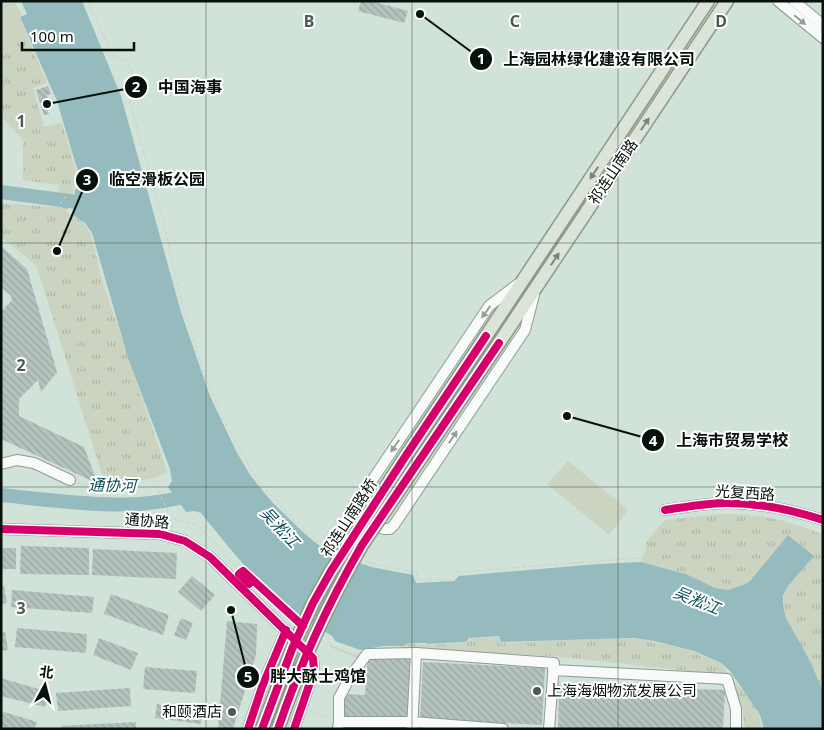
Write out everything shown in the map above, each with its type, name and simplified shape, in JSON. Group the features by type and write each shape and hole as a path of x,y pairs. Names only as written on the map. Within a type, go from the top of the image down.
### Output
{"main road":[{"name":"祁连山南路","path":"486,336 708,1"},
{"name":"祁连山南路","path":"499,343 727,1"},
{"name":"祁连山南路桥","path":"262,729 288,658 313,603 361,524 486,336"},
{"name":"祁连山南路桥","path":"278,729 306,654 326,610 348,569 400,488 499,343"}],"street":[{"path":"778,1 823,38"},
{"path":"794,1 823,25"},
{"path":"523,280 489,306 355,506 354,515 356,518 387,529 394,525 525,330 535,288"},
{"path":"1,464 17,460 34,463 70,480"},
{"name":"光复西路","path":"665,510 712,504 742,503 784,509 823,520"},
{"name":"通协路","path":"1,529 160,534 178,539 197,548 210,557 311,654 315,666 294,729"},
{"path":"248,729 262,687 286,630"},
{"path":"502,729 338,723 339,698 350,677 367,654 416,654 554,663 549,729"},
{"path":"412,725 416,654"},
{"path":"553,670 727,679 736,709 736,729"}],"path":[{"path":"9,1 19,12 16,30 1,30 2,38 22,48 38,75 30,92 43,128"},
{"path":"88,1 112,56 128,62 136,82 129,100 162,216 182,304 205,376 223,420 258,481 294,520 322,545 340,551"},
{"path":"1,76 13,107 65,144 68,194 19,258"},
{"path":"1,203 6,203 25,212 34,220 40,231 43,248 48,259 56,290 67,305 81,310 91,309 110,317"},
{"path":"56,211 76,218 86,230 100,288 118,341 121,371"},
{"path":"43,248 53,236 70,233 80,235 89,240"},
{"path":"70,480 86,486 101,485 113,480 118,465 118,442 133,428 140,414 134,393 88,377 76,361 68,339 81,310 100,288"},
{"path":"70,342 89,343 107,349 121,371 130,391"},
{"path":"117,459 123,468 142,475 154,471 156,465 154,450 149,443 134,437 118,442"},
{"path":"150,473 171,518 198,526 246,578"},
{"path":"340,514 323,539 327,542 343,517 361,524"},
{"path":"358,558 375,564 417,573 418,580 452,579 457,572 650,557 681,547 724,558 768,547 788,526 823,552"},
{"path":"461,647 470,646 474,639 498,639 499,645 616,639 640,640 690,652 720,664 726,671"},
{"path":"551,657 552,642"},
{"path":"324,643 358,657"},
{"path":"738,685 758,716 760,729"},
{"path":"305,707 320,716 338,723"}],"green space":[{"path":"1,1 14,1 21,13 20,19 47,83 33,88 44,127 62,123 78,179 73,186 73,199 66,212 81,220 90,232 103,283 167,472 154,478 106,487 36,265 1,237 1,203 49,207 56,203 60,185 23,180 23,140 1,116"},
{"path":"1,1 12,1 20,14 17,31 7,38 1,36"},
{"path":"568,461 628,510 609,535 547,484"},
{"path":"721,514 773,518 823,535 823,692 811,664 792,631 783,604 786,590 796,574 814,556 788,535 750,581 729,590 717,589 677,571 641,562 646,549 646,542 665,520"},
{"path":"499,637 501,643 639,639 689,650 720,663 750,700 759,715 762,729 745,729 742,708 727,675 552,656 511,654 416,651 360,659 330,647 331,645 356,655 370,649 399,647 410,643 428,645 466,643 470,638"}],"water":[{"name":"吴淞江","path":"21,1 82,1 121,96 181,312 210,396 236,451 250,475 272,502 305,534 326,551 371,567 413,575 416,583 454,581 459,576 641,562 688,575 715,588 728,590 750,581 788,535 814,556 787,587 783,596 783,605 786,618 811,663 823,692 823,729 764,729 760,715 730,671 721,663 694,651 654,641 634,638 501,642 499,636 469,638 466,642 409,643 403,646 383,646 360,650 335,641 329,634 312,625 282,603 245,566 201,513 195,511 186,512 168,487 172,481 170,469 128,358 92,233 85,223 73,215 75,190 81,182 57,101 20,17 27,14"}],"building":[{"path":"361,1 371,1 408,11 404,23 358,11"},
{"path":"48,86 51,94 47,95 51,108 47,109 49,114 44,115 36,90"},
{"path":"1,246 27,269 57,372 41,392 38,380 19,399 19,416 84,447 95,476 92,481 1,439 1,312 12,300 11,296 1,287"},
{"path":"21,546 89,548 89,575 20,574"},
{"path":"1,548 16,548 16,569 1,569"},
{"path":"93,549 177,553 176,579 92,575"},
{"path":"192,576 215,595 201,611 178,592"},
{"path":"4,586 7,603 1,604 1,587"},
{"path":"12,590 94,597 92,613 11,607"},
{"path":"111,594 169,615 163,635 104,614"},
{"path":"181,618 193,623 186,640 174,635"},
{"path":"227,621 257,624 256,655 233,729 218,729"},
{"path":"17,628 87,634 86,653 15,647"},
{"path":"5,632 8,650 1,651 1,633"},
{"path":"99,638 138,653 131,670 93,655"},
{"path":"368,657 410,659 407,719 344,716 345,694 365,695"},
{"path":"423,662 545,668 542,725 420,719"},
{"path":"145,667 197,671 195,693 143,689"},
{"path":"1,678 49,692 45,707 1,696"},
{"path":"559,685 725,690 723,729 558,729"},
{"path":"130,688 131,706 58,711 56,693"},
{"path":"157,704 202,710 201,724 155,718"},
{"path":"1,711 37,722 34,729 1,729"},
{"path":"136,722 136,729 61,729 61,726"}],"waterway":[{"path":"1,192 92,204"},
{"name":"通协河","path":"1,495 74,503 124,504 149,503 195,493"}],"cycle path":[{"path":"262,729 292,649 313,603 331,571 486,336"},
{"path":"278,729 316,635 362,545 499,343"},
{"path":"665,510 696,505 739,503 776,508 823,520"},
{"path":"1,529 160,534 185,541 210,557 313,658 314,671 294,729"},
{"path":"249,584 239,574 243,571 303,626"},
{"path":"248,729 262,687 286,630"}],"place":[{"name":"上海园林绿化建设有限公司","path":"420,14"},
{"name":"中国海事","path":"47,104"},
{"name":"临空滑板公园","path":"57,251"},
{"name":"上海市贸易学校","path":"567,416"},
{"name":"胖大酥士鸡馆","path":"231,610"},
{"name":"上海海烟物流发展公司","path":"537,691"},
{"name":"和颐酒店","path":"232,712"}]}
